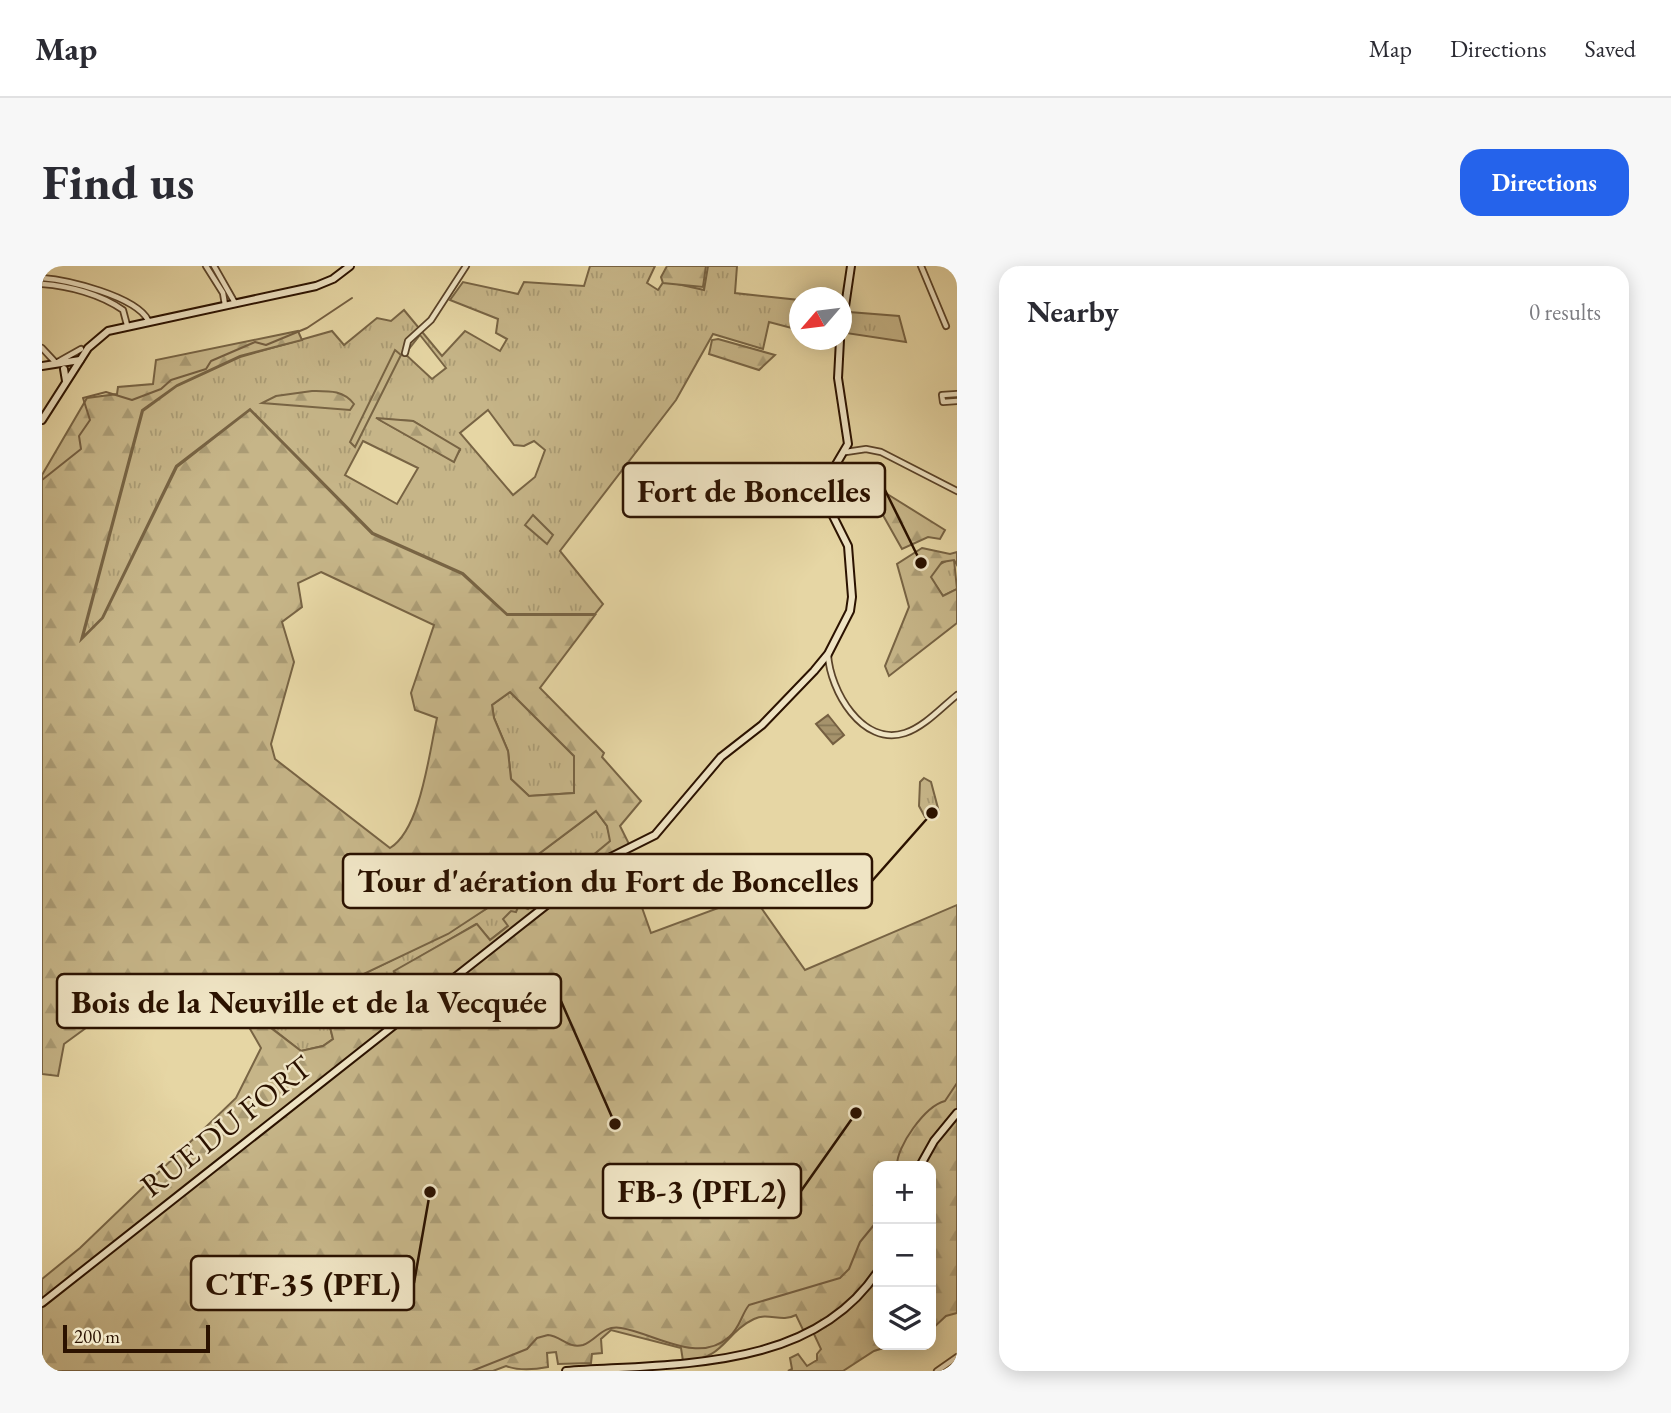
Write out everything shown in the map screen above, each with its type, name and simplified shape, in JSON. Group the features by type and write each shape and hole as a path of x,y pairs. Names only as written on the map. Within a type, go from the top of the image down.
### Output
{"street":[{"path":"206,266 224,295 225,305"},
{"path":"214,266 235,303"},
{"path":"42,420 66,381 69,368 80,360 101,336 148,320 321,285 351,266"},
{"path":"405,353 408,341 431,320 466,266"},
{"path":"847,287 850,266"},
{"path":"921,266 946,326"},
{"path":"42,278 69,282 101,292 141,312 148,320"},
{"path":"42,284 78,290 114,304 124,312 127,325"},
{"path":"42,348 56,363 69,368"},
{"path":"42,366 56,363 81,349"},
{"path":"839,350 838,378 848,443 846,453 858,450 887,454 957,491"},
{"path":"957,394 942,395 943,402 957,401"},
{"path":"848,443 858,450"},
{"name":"RUE DU FORT","path":"42,1303 607,859 655,835 721,757 762,725 814,671 828,654 852,602 848,546 827,504 825,494 830,473 846,453"},
{"path":"828,654 831,675 841,696 860,721 870,729 887,735 916,728 957,695"},
{"path":"814,671 824,670 831,675"},
{"path":"923,1161 934,1141 957,1113"},
{"path":"566,1371 723,1364 784,1351 810,1339 837,1320 862,1295 873,1278"},
{"path":"937,1371 945,1368 957,1357"}],"green space":[{"path":"590,266 655,266 647,283 658,290 664,281 704,290 708,266 737,266 735,293 789,299 789,327 769,322 763,349 713,334 676,400 560,551 603,604 595,614 507,614 463,573 373,533 250,409 176,466 102,618 83,637 143,411 177,386 240,357 332,331 344,345 377,318 391,321 404,310 442,356 465,331 500,351 507,339 496,333 498,319 450,300 463,282 518,294 524,282 584,286","holes":["420,335 446,368 432,379 405,354","488,410 514,445 524,446 534,441 545,450 535,477 513,495 460,433","378,419 413,421 460,450 453,461","363,441 418,468 397,504 345,475"]},
{"path":"667,266 706,266 703,287 663,283 661,277"},
{"path":"852,312 899,316 906,342 852,334"},
{"path":"298,331 302,340 240,356 177,385 142,410 81,640 103,618 177,467 250,410 372,534 462,574 507,615 595,615 540,688 604,753 602,757 641,801 620,826 630,846 605,858 42,1299 42,1279 80,1248 236,1098 261,1048 246,1022 202,1006 116,1006 64,1044 58,1076 42,1074 42,475 87,398 117,394 118,387 153,384 156,360","holes":["321,572 434,625 411,693 415,710 437,718 431,750 422,789 409,825 401,838 390,848 275,759 271,744 294,662 282,622 302,607 298,583","510,692 574,756 574,793 529,796 511,779 508,751 494,718 492,705","596,811 607,826 610,841 528,909 519,905 516,912 511,911 503,919 508,926 490,940 477,924 394,971 399,978 344,1021 335,1022 330,1027 333,1039 323,1046 301,1051 259,1019 284,1016 325,1001 357,977 448,934 492,905 520,868"]},
{"path":"718,339 775,355 759,370 709,354 712,340"},
{"path":"395,350 401,355 355,447 350,442"},
{"path":"312,391 340,394 354,404 350,410 262,403 276,396"},
{"path":"376,418 413,421 460,449 454,462"},
{"path":"884,492 945,530 940,539 928,537 902,549 875,501"},
{"path":"533,515 553,535 547,544 525,525"},
{"path":"922,548 950,554 957,552 957,565 954,560 942,562 931,577 943,596 957,589 957,623 889,676 885,666 909,607 897,564"},
{"path":"954,560 957,589 943,596 930,577 936,566"},
{"path":"510,692 574,756 574,793 529,796 511,779 508,751 494,718 492,705"},
{"path":"924,778 931,782 939,812 937,817 925,817 919,806 920,782"},
{"path":"596,811 607,826 611,841 528,909 516,912 508,926 490,940 476,924 394,972 400,978 344,1021 330,1027 333,1039 323,1046 301,1051 259,1018 284,1016 325,1001 357,977 448,933 492,905 520,868"},
{"path":"623,854 651,933 745,898 755,899 805,970 957,905 957,1313 946,1316 936,1325 936,1161 873,1161 873,1350 877,1350 843,1371 788,1371 792,1369 790,1358 798,1354 807,1366 817,1360 821,1349 813,1332 806,1336 796,1315 754,1319 708,1356 683,1361 681,1348 611,1330 601,1339 602,1353 592,1354 591,1363 558,1364 556,1352 547,1353 548,1367 532,1369 506,1366 493,1371 42,1371 42,1306 587,876"}],"shaded area":[{"path":"828,715 844,735 833,744 816,724"}],"waterway":[{"path":"42,480 81,449 79,436 90,420 83,398 106,392 132,400 161,389 171,380 206,369 211,361 255,342 266,345 307,328 352,298"},
{"path":"898,1161 906,1138 913,1128 937,1104 945,1101 957,1083"},
{"path":"472,1371 527,1349 537,1338 548,1335 578,1346 588,1343 604,1331 621,1328 690,1348 717,1345 733,1333 749,1305 840,1278 849,1269 860,1242 875,1224"}],"place":[{"name":"Fort de Boncelles","path":"921,563"},
{"name":"Tour d'aération du Fort de Boncelles","path":"932,813"},
{"name":"FB-3 (PFL2)","path":"856,1113"},
{"name":"Bois de la Neuville et de la Vecquée","path":"615,1124"},
{"name":"CTF-35 (PFL)","path":"430,1192"}]}
